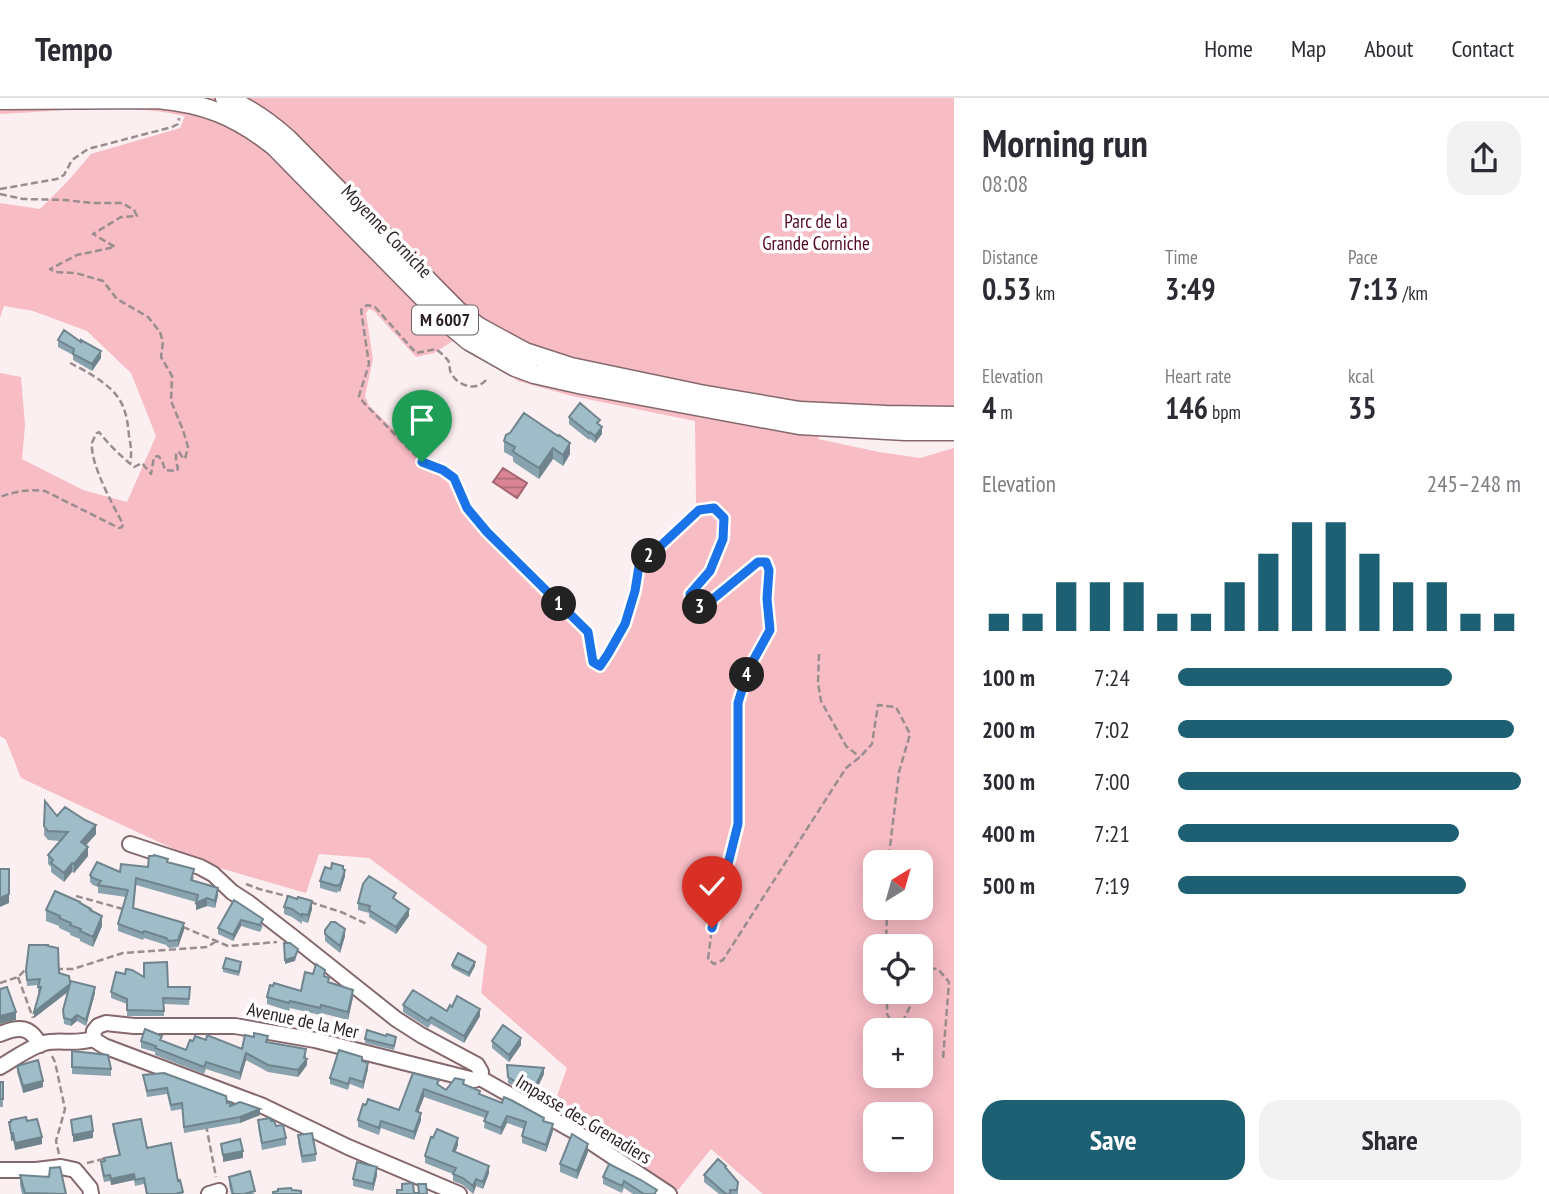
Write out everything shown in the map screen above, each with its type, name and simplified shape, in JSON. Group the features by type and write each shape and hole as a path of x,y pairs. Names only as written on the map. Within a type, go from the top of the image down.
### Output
{"main road":[{"name":"Moyenne Corniche","path":"0,100 122,98 179,101 204,106 244,125 284,156 451,326 497,358 534,374 634,396 799,425 905,431 954,430"},
{"name":"Moyenne Corniche","path":"225,98 259,116 288,139 457,310 479,327 525,352 571,367 700,394 800,411 954,415"}],"street":[{"name":"Avenue de la Mer","path":"93,1039 98,1026 106,1023 134,1026 235,1026 314,1040 474,1080 480,1078 481,1072 477,1065 396,1019 232,892 213,874 200,867 130,844"},
{"path":"0,1034 9,1030 30,1031 44,1046"},
{"path":"0,1067 44,1046 80,1043 93,1039 103,1046 263,1106 348,1147 459,1194"},
{"name":"Impasse des Grenadiers","path":"480,1078 577,1133 668,1194"},
{"path":"0,1170 68,1169 90,1188 91,1194"}],"path":[{"path":"0,191 57,179 64,175 72,160 88,149 172,127 178,124 180,118"},
{"path":"0,191 23,199 122,203 134,210 137,216 121,218 93,234 115,247 77,255 50,268 55,272 76,273 103,281 117,299 148,317 160,332 163,342 161,357 172,376 171,401 188,447 185,459 179,452 176,453 177,471 165,470 158,456 154,457 151,474 142,463 134,467 130,464 97,432 92,443 97,470 123,524 119,528 45,491 15,491 0,497"},
{"path":"486,380 481,385 472,387 459,382 450,372 448,360 436,349 416,353 375,307 367,305 361,310 369,364 359,396 422,462 443,470 454,478 467,508 487,532 588,632 593,662 600,666 625,624 639,566 699,510 714,508 724,518 723,539 710,571 690,594 692,604 702,608 758,562 766,562 769,570 767,599 770,630 748,670 738,703 738,824 712,928 708,959 714,964 723,960 846,768 872,744 878,705 896,707 909,734 899,772 890,850"},
{"path":"70,363 88,372 114,392 121,401 129,433 132,457 130,464"},
{"path":"819,654 818,683 821,701 846,746 860,757"},
{"path":"218,879 228,876 259,889 294,898"},
{"path":"76,896 133,912"},
{"path":"305,901 341,912 366,924"},
{"path":"180,926 228,946 298,941"},
{"path":"49,970 73,968 123,953 208,947 217,940"},
{"path":"933,968 938,969 949,982 943,1059"},
{"path":"0,984 18,977 25,970 37,970"},
{"path":"18,977 35,1023"},
{"path":"887,1004 887,1014 891,1021 902,1023 912,1004"},
{"path":"44,1046 55,1062 65,1109 56,1141 68,1169 119,1155"},
{"path":"205,1118 214,1193"}],"green space":[{"name":"Parc de la Grande Corniche","path":"0,98 954,98 954,439 822,432 818,439 920,458 954,448 954,1194 763,1194 711,1149 678,1190 553,1107 567,1068 481,993 487,946 369,858 319,854 306,893 206,864 21,778 6,740 0,736 0,373 21,377 25,425 22,459 83,490 127,502 156,436 131,373 87,331 33,311 4,306 0,318 0,203 40,209 91,154 180,128 185,116 139,109 0,114","holes":["369,309 374,311 416,357 434,353 454,340 518,381 572,396 695,421 696,505 633,567 632,589 620,625 601,660 595,659 590,631 478,517 461,483 446,467 426,461 369,406 365,396 373,359 366,313"]}],"shaded area":[{"path":"503,468 527,483 517,498 493,482"}],"building":[{"path":"64,330 101,351 92,364 73,354 74,349 58,340"},
{"path":"580,403 600,420 597,423 602,427 595,436 569,417"},
{"path":"524,413 570,443 563,455 553,448 539,468 513,451 515,447 504,441"},
{"path":"45,801 57,816 65,807 96,825 81,842 88,847 64,873 51,863 53,860 48,855 68,832 48,831 44,826"},
{"path":"149,856 168,859 167,862 194,869 191,880 218,888 215,901 207,898 196,903 198,895 136,878 133,908 184,923 178,940 169,941 118,924 128,890 98,885 101,881 90,875 97,862 120,872 121,864 148,867"},
{"path":"332,863 343,866 345,870 340,885 337,886 320,881 325,867 331,869"},
{"path":"0,869 9,869 9,894 0,898"},
{"path":"369,876 396,893 393,898 409,909 396,927 369,910 370,906 358,903 363,884"},
{"path":"55,891 102,916 93,937 46,910"},
{"path":"288,896 312,901 308,915 302,916 284,907"},
{"path":"234,900 263,919 260,925 241,920 233,935 218,928"},
{"path":"331,922 345,929 340,946 325,934"},
{"path":"284,943 290,943 298,949 295,957 285,960"},
{"path":"29,945 58,948 59,973 69,976 70,982 95,987 86,1020 77,1015 71,1020 64,1018 63,1010 70,984 34,1012 41,987 38,987 40,979 27,980"},
{"path":"458,953 475,962 469,973 452,965"},
{"path":"226,958 241,962 239,972 223,968"},
{"path":"167,962 168,987 190,987 189,999 163,998 164,1011 127,1010 127,999 111,992 116,972 125,974 126,969 132,970 144,977 144,963"},
{"path":"316,964 325,970 324,976 329,978 328,982 353,990 348,1012 267,997 270,985 273,986 274,983 301,991 305,972 313,974"},
{"path":"7,987 16,1012 0,1016 0,989"},
{"path":"413,990 447,1011 457,996 480,1009 464,1036 431,1017 428,1021 403,1005"},
{"path":"503,1025 521,1038 509,1055 492,1041"},
{"path":"145,1029 162,1036 160,1040 186,1050 195,1036 206,1040 207,1035 242,1049 245,1035 254,1037 254,1033 268,1036 266,1042 306,1049 304,1058 307,1059 298,1070 268,1065 246,1053 240,1073 206,1062 204,1067 141,1041"},
{"path":"367,1030 396,1037 394,1046 365,1039"},
{"path":"339,1050 362,1057 362,1061 368,1063 363,1082 350,1078 348,1084 330,1078"},
{"path":"72,1051 108,1055 111,1069 72,1067"},
{"path":"38,1060 43,1081 23,1086 17,1066"},
{"path":"507,1065 544,1068 533,1091 508,1077"},
{"path":"164,1073 226,1096 227,1103 231,1102 230,1106 240,1102 260,1109 240,1117 184,1127 182,1103 171,1105 167,1088 147,1091 143,1075"},
{"path":"413,1073 439,1080 437,1084 446,1090 455,1078 464,1080 463,1084 480,1091 479,1094 502,1103 504,1097 511,1100 544,1118 543,1121 553,1124 546,1145 522,1136 526,1122 507,1116 501,1128 484,1121 488,1112 424,1089 416,1111 421,1113 414,1132 381,1121 379,1128 358,1120 363,1104 366,1105 368,1099 399,1110"},
{"path":"0,1082 3,1082 3,1099 0,1099"},
{"path":"91,1116 93,1131 73,1135 71,1120"},
{"path":"26,1117 27,1121 37,1119 42,1137 15,1143 9,1122"},
{"path":"270,1118 276,1126 283,1125 286,1138 262,1143 258,1120"},
{"path":"141,1119 147,1148 171,1143 178,1181 180,1180 183,1192 147,1194 144,1178 135,1180 134,1174 111,1179 110,1175 104,1176 101,1162 105,1161 104,1158 120,1155 113,1124"},
{"path":"437,1129 458,1138 453,1151 489,1166 483,1182 476,1179 473,1186 453,1174 456,1168 425,1156 431,1137 433,1138"},
{"path":"312,1133 316,1154 302,1156 298,1135"},
{"path":"572,1134 588,1144 577,1171 560,1164"},
{"path":"240,1139 243,1151 223,1155 221,1144"},
{"path":"718,1159 738,1182 737,1190 730,1190 730,1194 726,1194 704,1175"},
{"path":"357,1162 377,1167 373,1184 353,1179"},
{"path":"609,1164 657,1190 654,1194 644,1194 624,1181 622,1186 603,1177"},
{"path":"60,1167 66,1194 25,1193 20,1175 49,1177 50,1168"},
{"path":"250,1171 255,1191 233,1194 229,1177"},
{"path":"413,1183 414,1193 419,1193 418,1184 426,1184 427,1194 397,1194 397,1190 402,1190 402,1184"},
{"path":"291,1188 301,1191 301,1194 273,1194 278,1189"}],"route":[{"path":"422,462 443,470 454,478 467,508 487,532 588,632 593,662 600,666 625,624 639,566 699,510 714,508 724,518 723,539 710,571 690,594 692,604 702,608 758,562 766,562 769,570 767,599 770,630 748,670 738,703 738,824 712,928"}]}
